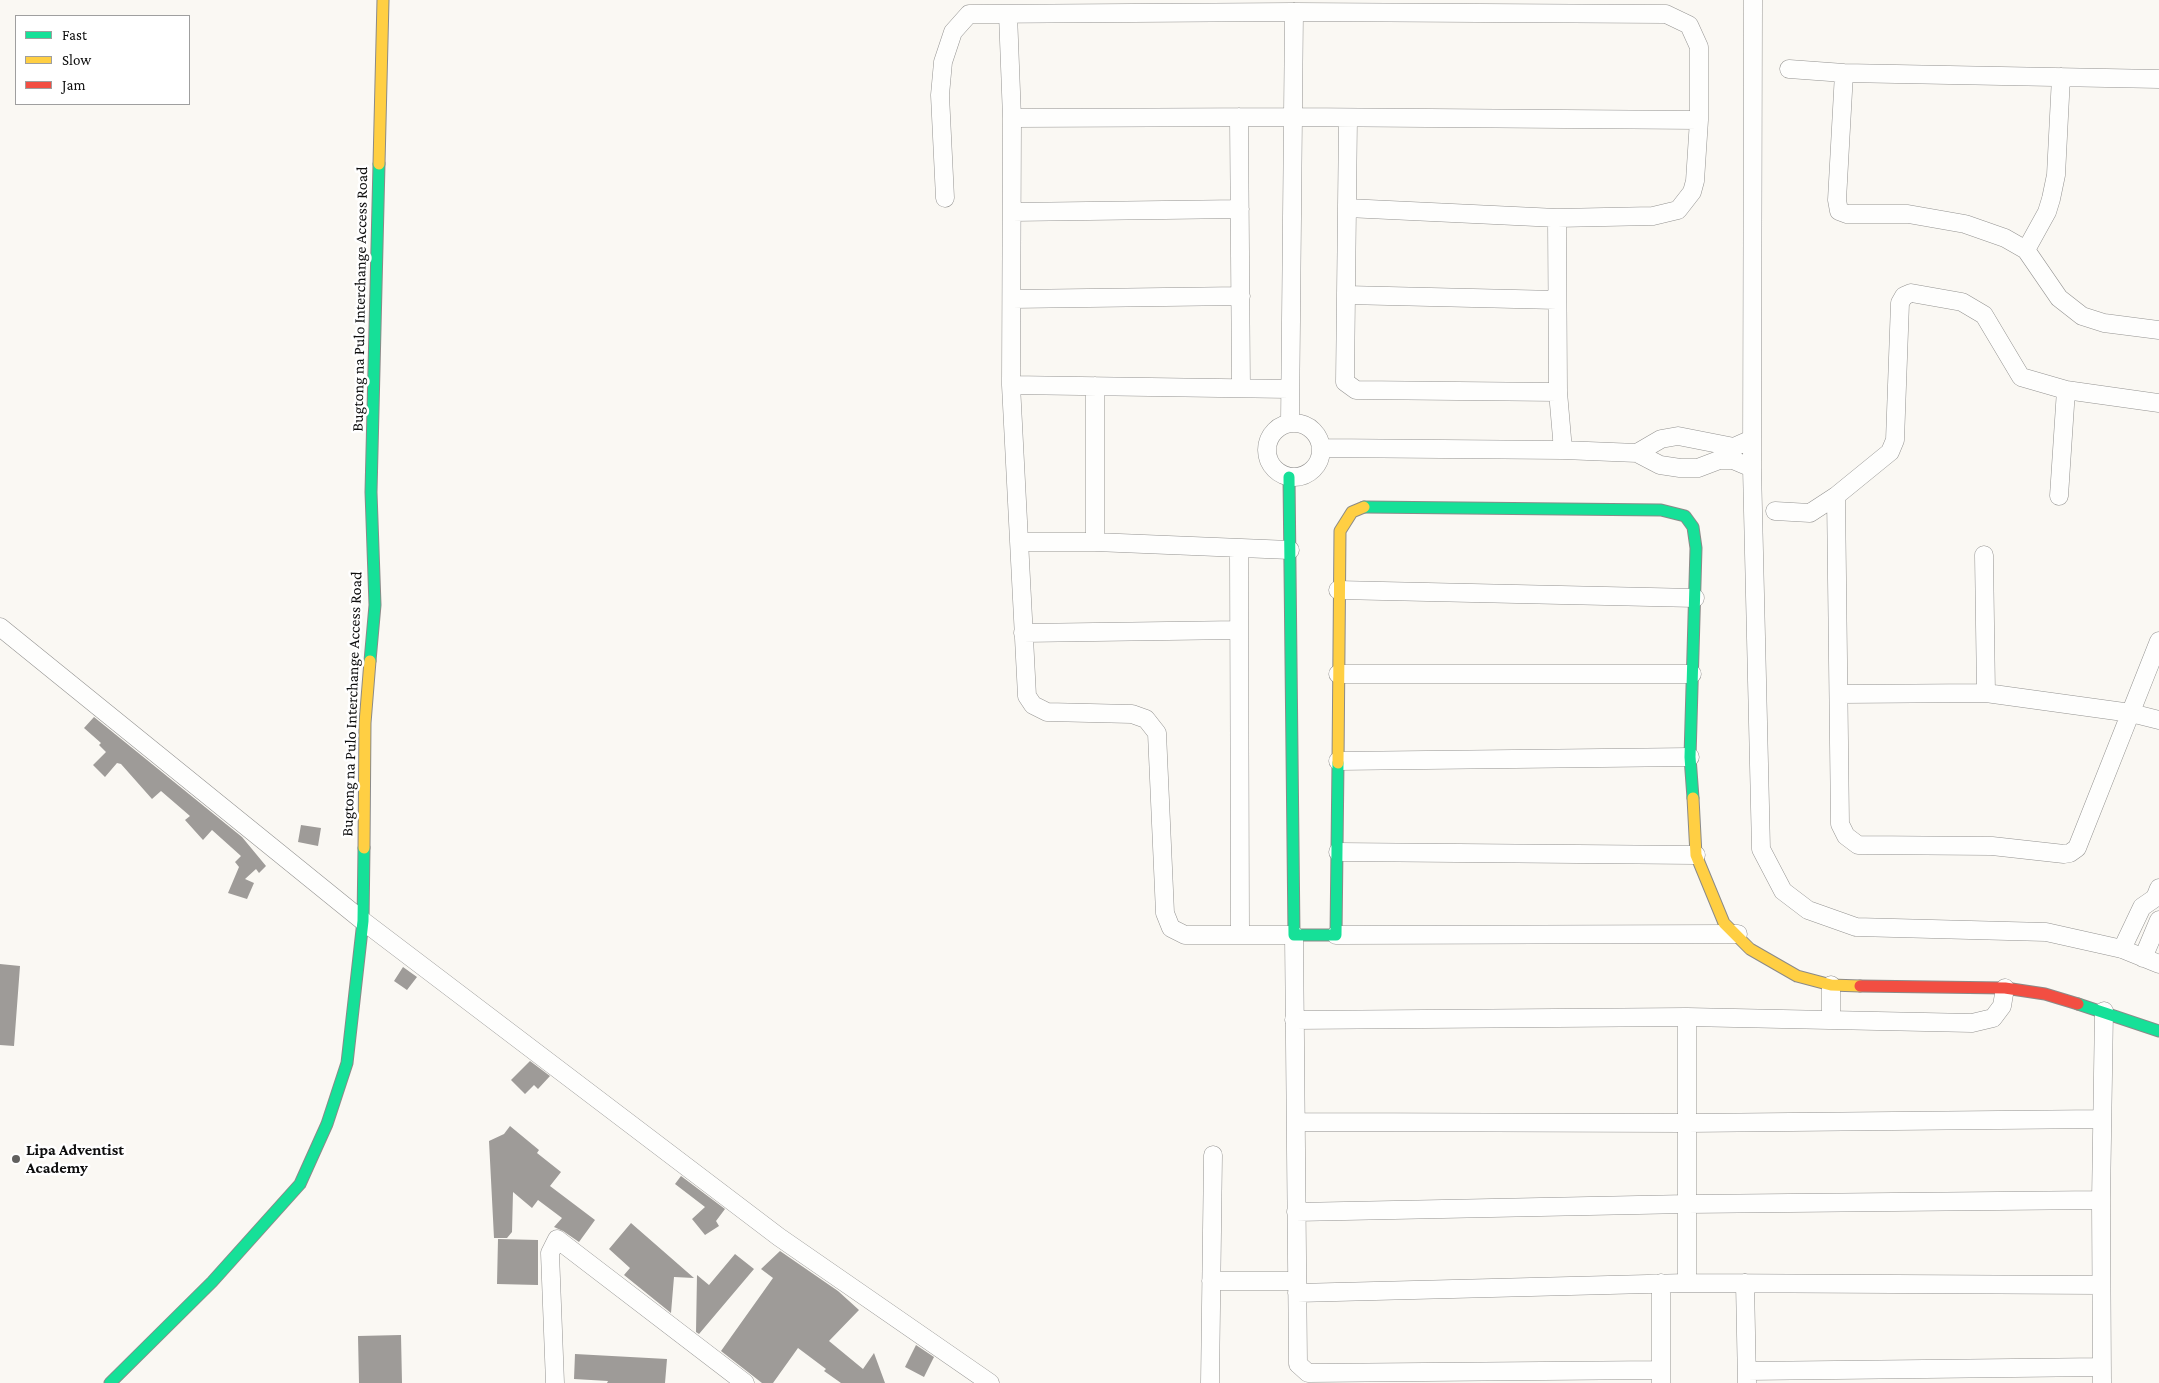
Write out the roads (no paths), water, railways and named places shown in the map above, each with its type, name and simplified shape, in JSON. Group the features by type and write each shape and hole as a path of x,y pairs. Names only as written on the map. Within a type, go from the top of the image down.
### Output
{"street":[{"name":"Bugtong na Pulo Interchange Access Road","path":"110,1383 212,1282 300,1184 327,1124 347,1062 363,921 365,723 376,605 371,492 383,0"},
{"path":"1753,0 1752,468 1761,849 1782,891 1808,910 1856,927 2046,932 2122,949 2151,961 2159,920"},
{"path":"1290,423 1294,12"},
{"path":"945,198 940,95 944,62 953,32 969,14 1294,12 1666,14 1689,25 1699,47 1699,120 1695,181 1692,192 1678,210 1652,216 1557,218 1347,208"},
{"path":"1008,14 1012,118 1011,385 1027,696 1033,705 1047,712 1132,714 1146,718 1157,733 1165,913 1171,928 1185,935 1738,934"},
{"path":"1789,69 1844,73 2159,79"},
{"path":"1844,73 1837,200 1839,211 1847,214 1908,214 1965,224 2005,238 2026,250 2059,298 2082,316 2104,323 2159,330"},
{"path":"2026,250 2047,212 2056,175 2061,77"},
{"path":"1239,117 1241,388"},
{"path":"1012,118 1293,117 1699,120"},
{"path":"1348,118 1345,382 1356,390 1558,392"},
{"path":"1012,212 1240,210"},
{"path":"1557,218 1558,392 1563,450"},
{"path":"1776,511 1810,513 1836,496 1890,452 1895,440 1900,303 1904,296 1911,292 1962,302 1984,315 2021,377 2066,390 2159,403"},
{"path":"1346,295 1557,300"},
{"path":"1012,299 1240,296"},
{"path":"1011,385 1289,389"},
{"path":"1094,542 1095,386"},
{"path":"2060,496 2066,390"},
{"path":"1290,423 1299,423 1314,432 1321,448 1318,464 1312,470 1306,475 1289,477 1274,469 1267,454 1267,446 1275,431 1290,423"},
{"path":"1637,454 1661,439 1678,436 1734,447 1752,439"},
{"path":"1321,448 1563,450 1637,454 1660,465 1680,468 1698,468 1719,460 1733,460 1752,468"},
{"path":"1289,477 1298,1364 1308,1373 1660,1377 1661,1283"},
{"path":"1836,496 1840,694 1840,824 1846,836 1858,845 1992,846 2064,854 2070,853 2077,848 2159,641"},
{"path":"1336,935 1340,530 1352,512 1368,506 1661,510 1676,512 1685,516 1693,527 1696,548 1690,757 1696,855 1724,922 1750,948 1797,976 1831,985 2005,988 2045,994 2104,1011 2159,1031"},
{"path":"1019,542 1094,542 1290,550"},
{"path":"1239,548 1240,935"},
{"path":"1984,556 1986,694"},
{"path":"1338,590 1694,598"},
{"path":"0,627 363,921 778,1237 990,1383"},
{"path":"1023,633 1240,630"},
{"path":"1338,674 1692,674"},
{"path":"1840,694 1986,694 2130,713 2159,720"},
{"path":"1338,761 1690,757"},
{"path":"1338,852 1696,855"},
{"path":"2122,949 2142,907 2158,899"},
{"path":"1831,985 1831,1020"},
{"path":"1294,1020 1687,1017 1972,1023 1993,1018 2002,1006 2005,988"},
{"path":"1745,1283 1747,1377 2102,1375 2101,1200 2104,1011"},
{"path":"1687,1017 1687,1283"},
{"path":"1296,1122 1687,1123 2102,1119"},
{"path":"1210,1383 1213,1155"},
{"path":"1296,1212 1687,1204 2101,1200"},
{"path":"555,1383 550,1258 557,1239 745,1383"},
{"path":"1211,1281 1297,1287 1661,1283 2101,1285"}],"place":[{"name":"Lipa Adventist Academy","path":"16,1159"}]}
